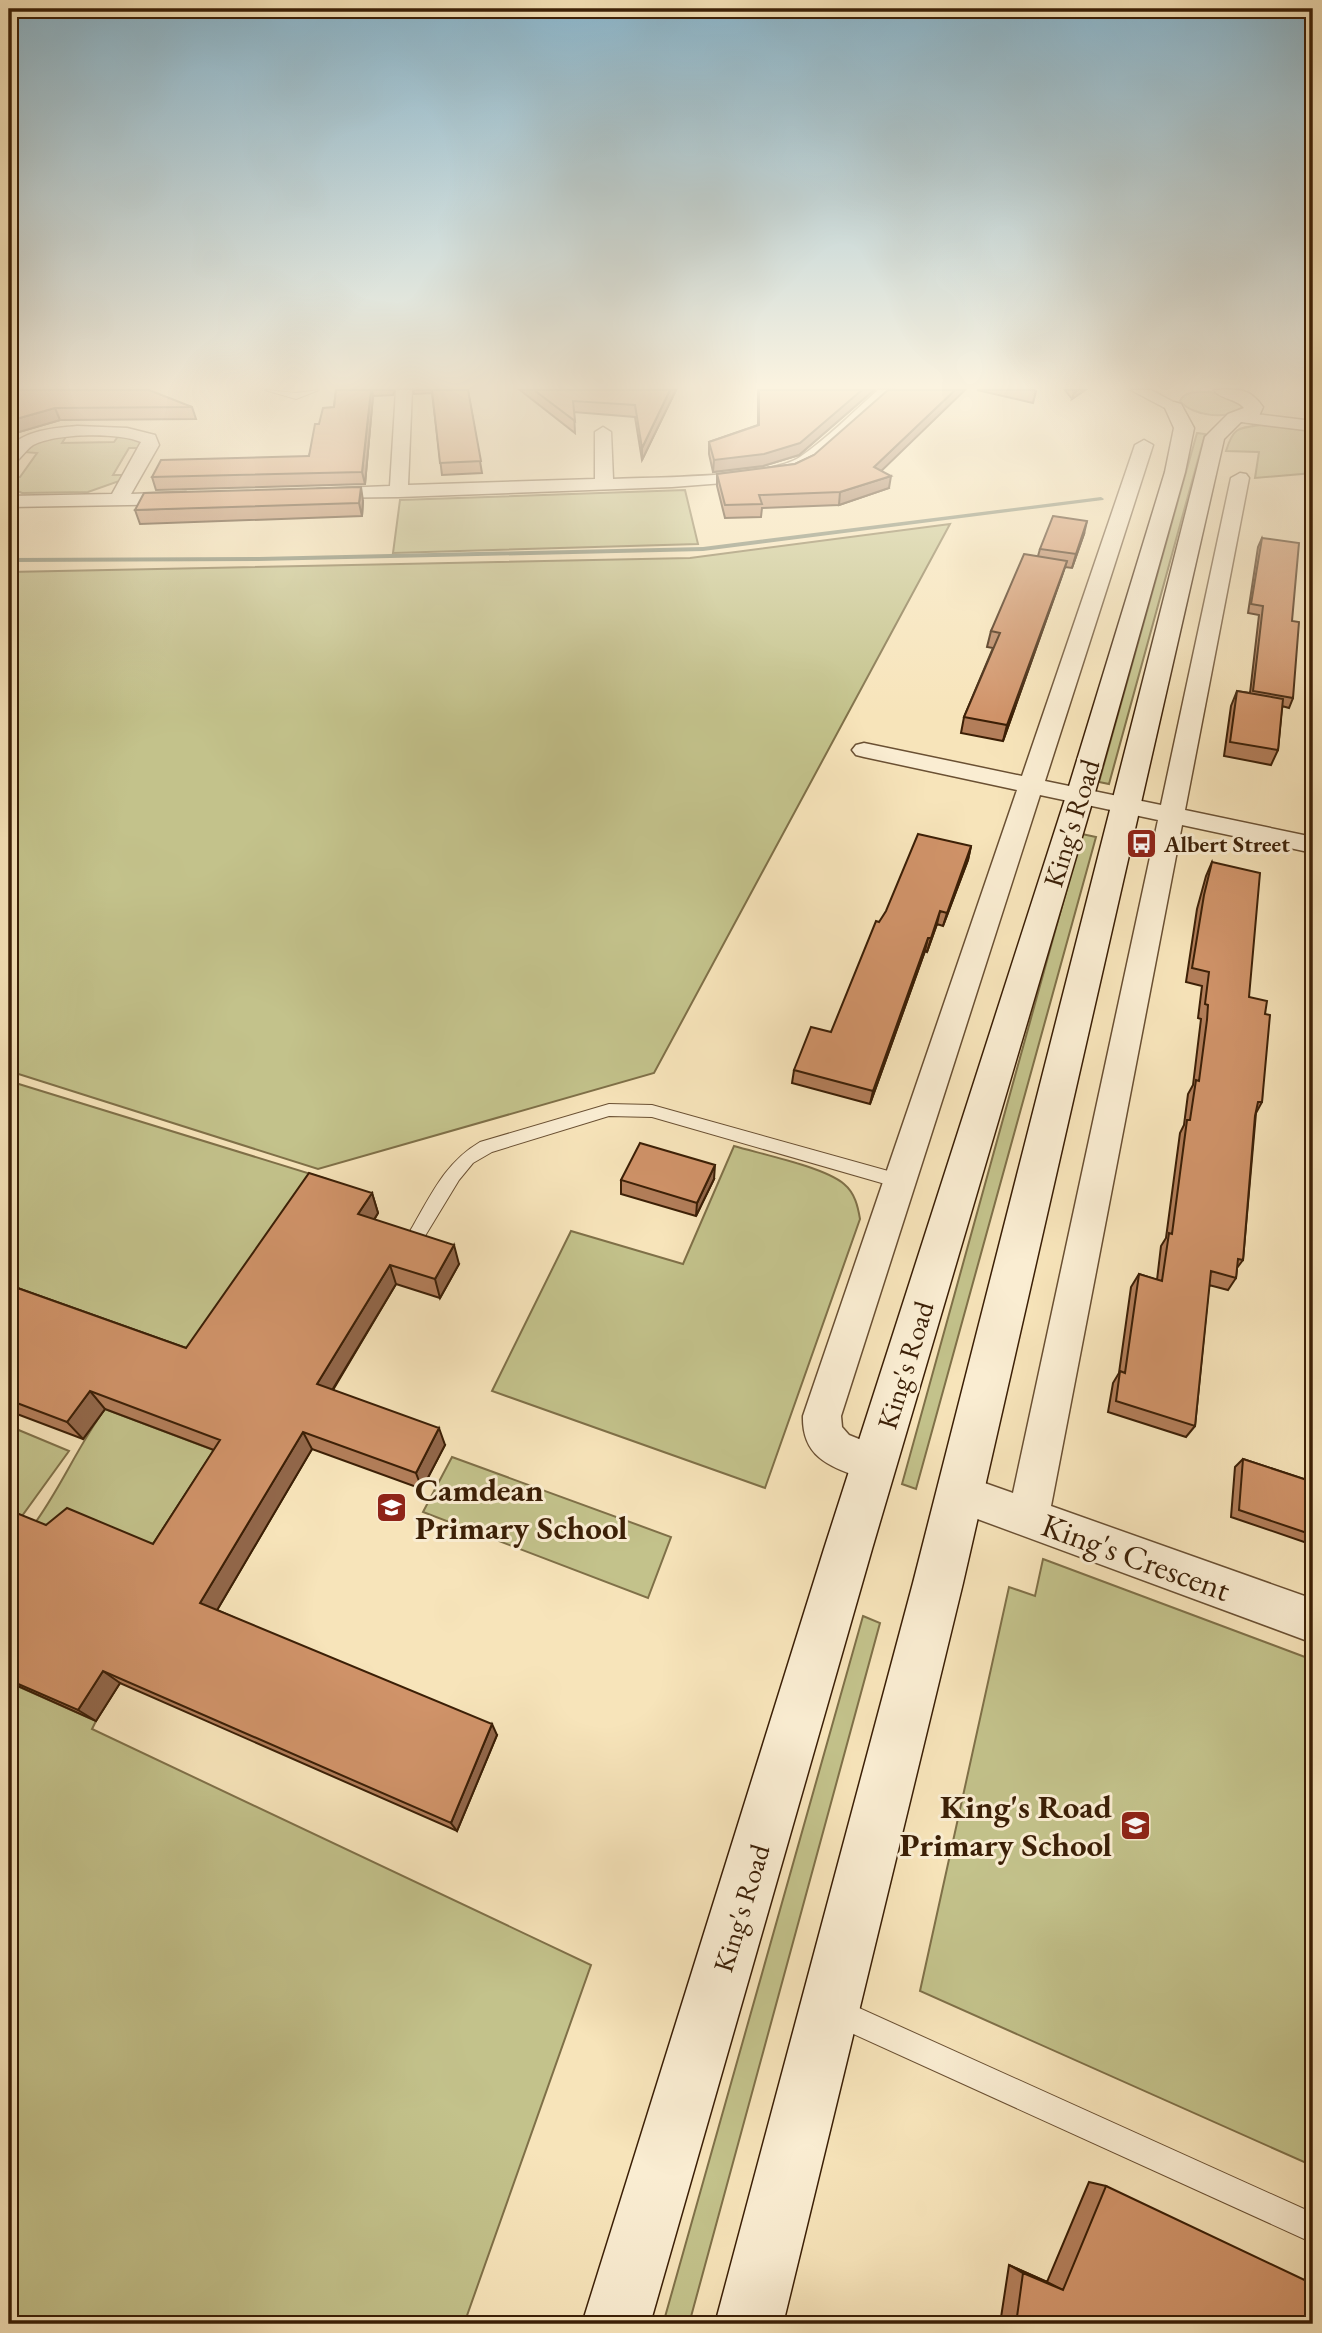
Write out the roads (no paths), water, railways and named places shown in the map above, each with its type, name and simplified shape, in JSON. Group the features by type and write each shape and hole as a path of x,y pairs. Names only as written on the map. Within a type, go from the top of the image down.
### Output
{"main road":[{"name":"King's Road","path":"749,2324 831,2009 959,1493 1103,801 1149,499"},
{"name":"King's Road","path":"616,2324 875,1464 1103,801 1201,499"}],"street":[{"path":"9,502 163,499"},
{"path":"875,1464 835,1448 822,1434 822,1416 1031,785 1141,499"},
{"path":"1028,1518 1235,499"},
{"path":"864,750 1313,845"},
{"name":"King's Crescent","path":"959,1493 1313,1621"}],"lane":[{"path":"419,1231 453,1175 467,1158 486,1147 609,1110 652,1111 899,1181"},
{"path":"831,2009 1313,2228"}],"waterway":[{"path":"9,560 259,559 703,549 1101,499"}],"place":[{"name":"Albert Street","path":"1141,844"},
{"name":"Camdean Primary School","path":"392,1508"},
{"name":"King's Road Primary School","path":"1135,1825"}]}
